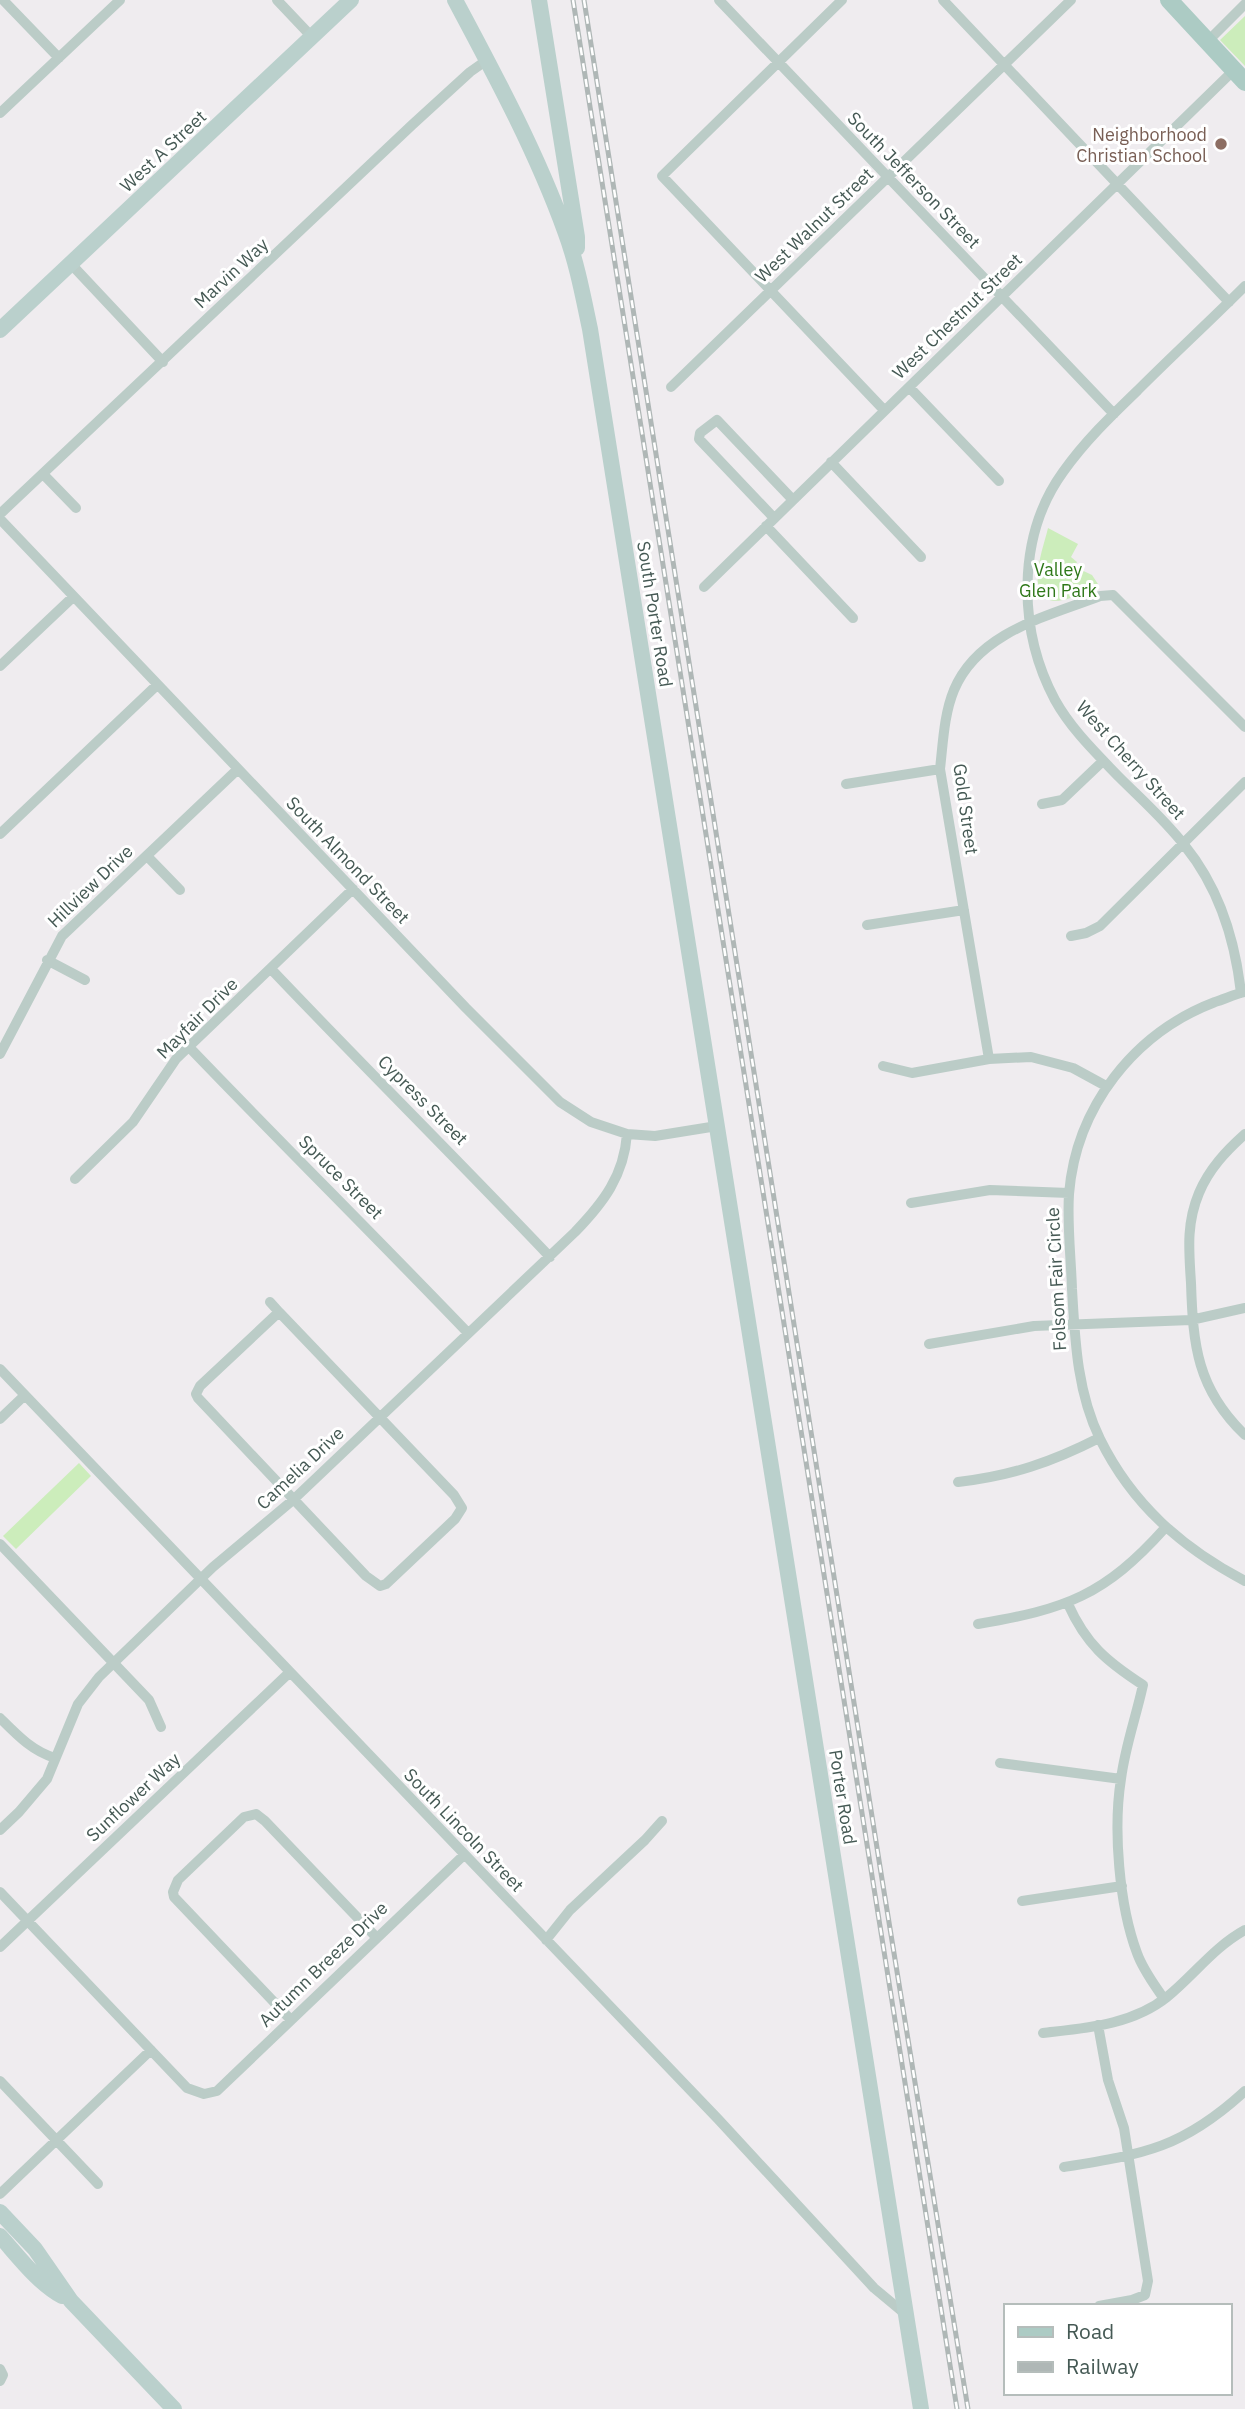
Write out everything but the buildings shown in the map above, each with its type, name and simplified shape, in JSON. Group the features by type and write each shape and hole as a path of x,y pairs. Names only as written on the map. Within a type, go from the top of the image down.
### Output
{"main road":[{"path":"1169,0 1240,76"}],"street":[{"path":"3,0 59,58"},
{"path":"0,113 120,0"},
{"path":"278,0 312,37"},
{"name":"West A Street","path":"0,330 351,0"},
{"name":"South Porter Road","path":"455,0 544,179 566,233 576,268 598,377 728,1191"},
{"path":"539,0 577,237 576,268"},
{"name":"South Jefferson Street","path":"719,0 1114,414"},
{"path":"842,0 662,176 884,410"},
{"path":"943,0 1230,302"},
{"name":"West Walnut Street","path":"671,387 1071,0"},
{"path":"1208,41 1245,4"},
{"name":"Marvin Way","path":"0,517 412,125 487,60"},
{"name":"West Chestnut Street","path":"704,587 1118,183 1240,76"},
{"path":"71,264 163,362"},
{"name":"West Cherry Street","path":"1243,992 1232,941 1220,904 1205,874 1184,844 1073,729 1055,700 1042,672 1030,624 1028,589 1036,530 1045,504 1061,474 1085,443 1245,286"},
{"path":"909,387 999,481"},
{"path":"793,500 717,420 700,433 699,439 853,618"},
{"path":"831,463 921,557"},
{"path":"43,474 76,508"},
{"name":"South Almond Street","path":"0,517 457,999 561,1102 591,1122 627,1134 672,1134 716,1126"},
{"name":"Gold Street","path":"989,1059 940,769 945,723 955,688 975,659 1001,637 1100,596 1113,595 1245,727"},
{"path":"0,666 74,597"},
{"path":"0,834 157,685"},
{"path":"1042,804 1062,800 1103,761"},
{"name":"Hillview Drive","path":"0,1054 47,960 62,936 238,769"},
{"path":"846,784 940,769"},
{"path":"1071,936 1100,926 1245,782"},
{"path":"147,856 180,890"},
{"name":"Mayfair Drive","path":"75,1179 133,1122 153,1096 166,1072 189,1047 353,889"},
{"path":"867,925 964,910"},
{"path":"47,960 85,980"},
{"name":"Cypress Street","path":"271,970 550,1256"},
{"name":"Folsom Fair Circle","path":"1243,992 1196,1010 1167,1026 1128,1059 1107,1086 1090,1115 1076,1157 1069,1193 1074,1324 1080,1378 1099,1438 1129,1487 1165,1528 1205,1559 1245,1581"},
{"name":"Spruce Street","path":"189,1047 468,1333"},
{"path":"883,1066 912,1073 989,1059 1031,1057 1073,1068 1107,1086"},
{"name":"Camelia Drive","path":"0,1830 47,1779 78,1703 88,1690 201,1579 293,1500 588,1218 609,1192 623,1163 627,1134"},
{"path":"1245,1134 1211,1169 1199,1194 1191,1221 1188,1251 1191,1321 1197,1355 1212,1394 1245,1435"},
{"path":"911,1203 990,1190 1069,1193"},
{"name":"Porter Road","path":"728,1191 920,2409"},
{"path":"270,1302 454,1496 462,1508 455,1519 386,1584 380,1586 372,1583 201,1403 196,1394 207,1380 279,1312"},
{"path":"929,1344 1034,1326 1191,1321 1245,1308"},
{"name":"South Lincoln Street","path":"0,1369 718,2119 874,2288 904,2313"},
{"path":"0,1419 25,1395"},
{"path":"958,1482 1015,1473 1061,1457 1099,1438"},
{"path":"978,1624 1068,1604 1120,1573 1165,1528"},
{"path":"0,1544 149,1700 161,1727"},
{"path":"1068,1604 1077,1625 1099,1654 1143,1685 1121,1779 1118,1826 1122,1886 1138,1955 1164,1999"},
{"name":"Sunflower Way","path":"0,1947 290,1672"},
{"path":"0,1718 31,1747 41,1754 55,1758"},
{"path":"1000,1763 1121,1779"},
{"path":"291,2020 178,1902 173,1892 178,1880 244,1818 253,1814 260,1816 376,1937"},
{"path":"547,1940 570,1910 662,1821"},
{"name":"Autumn Breeze Drive","path":"151,2050 187,2088 204,2094 217,2091 464,1855"},
{"path":"1022,1901 1122,1886"},
{"path":"0,1892 151,2050 0,2194"},
{"path":"1043,2033 1115,2022 1146,2010 1164,1999 1213,1952 1245,1930"},
{"path":"1098,2025 1108,2080 1124,2129 1148,2281 1145,2295 1109,2304"},
{"path":"0,2081 98,2184"},
{"path":"1064,2167 1156,2149 1201,2128 1245,2091"},
{"path":"0,2213 35,2249 71,2301 174,2409"},
{"path":"0,2236 55,2292 71,2301"}],"green space":[{"path":"1245,16 1245,66 1220,40"},
{"name":"Valley Glen Park","path":"1048,528 1078,544 1071,557 1077,562 1075,567 1092,575 1098,584 1058,601 1043,596 1039,589 1038,574"},
{"path":"79,1463 91,1476 16,1549 3,1536"}],"railway":[{"path":"573,0 957,2409"},
{"path":"584,0 968,2409"}],"place":[{"name":"Neighborhood Christian School","path":"1221,144"}]}
